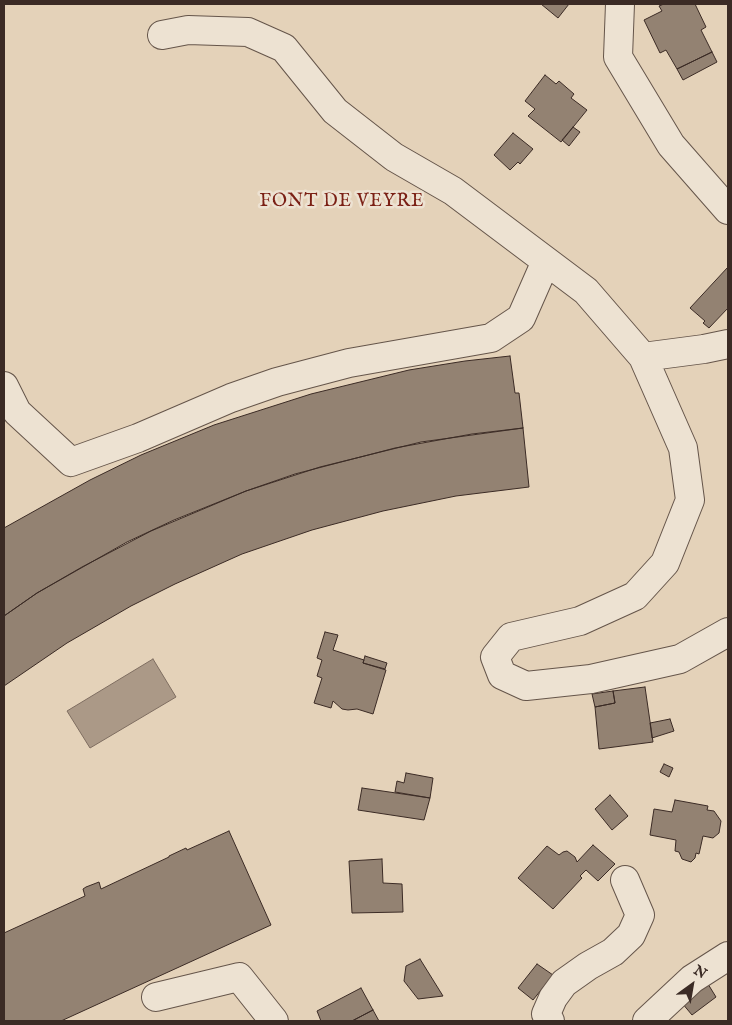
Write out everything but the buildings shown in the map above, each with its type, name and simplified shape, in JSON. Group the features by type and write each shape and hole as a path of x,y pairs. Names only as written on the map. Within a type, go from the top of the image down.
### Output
{"street":[{"path":"620,4 618,57 671,145 728,210"},
{"path":"162,35 188,30 248,32 284,48 335,111 394,157 453,191 586,291 643,357 683,448 690,500 665,563 635,596 580,621 511,637 495,657 502,675 526,686 591,680 680,659 728,632"},
{"path":"4,386 17,412 71,462 138,438 231,398 277,382 349,363 491,338 521,318 546,261"},
{"path":"643,357 728,344"},
{"path":"550,1021 546,1014 553,998 564,983 588,966 614,952 631,935 640,915 625,880"},
{"path":"647,1021 692,979 728,956"},
{"path":"156,997 239,977 274,1021"}],"shaded area":[{"path":"153,659 176,697 90,748 67,711"}],"district":[{"name":"FONT DE VEYRE","path":"342,202"}]}
